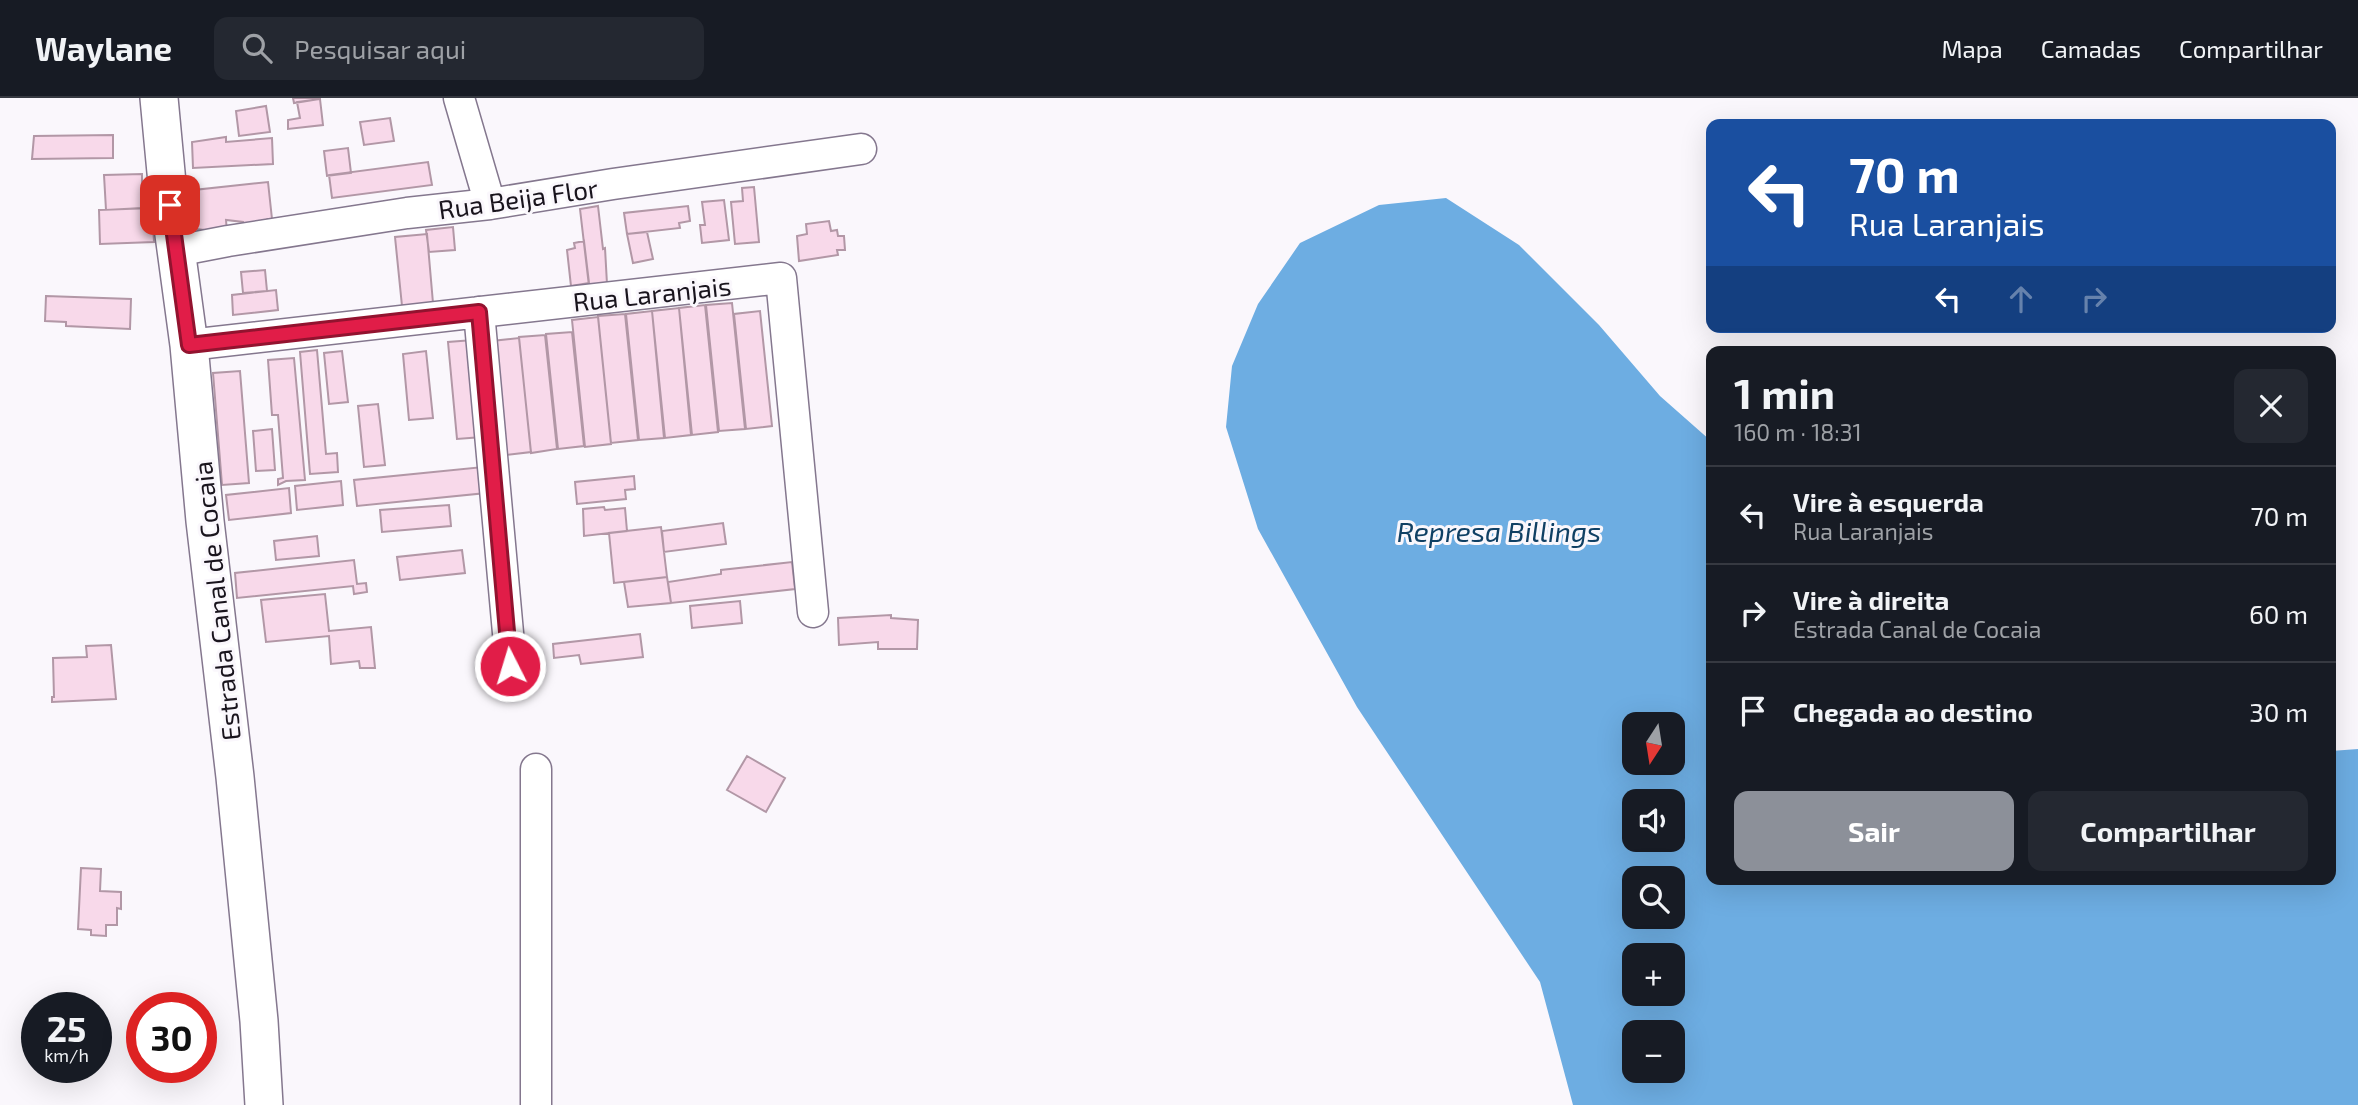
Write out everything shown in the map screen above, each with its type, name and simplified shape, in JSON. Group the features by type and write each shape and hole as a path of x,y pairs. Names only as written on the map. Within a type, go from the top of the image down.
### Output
{"street":[{"name":"Estrada Canal de Cocaia","path":"159,98 167,183 189,345 205,521 235,777 259,1021 264,1105"},
{"path":"459,98 490,204"},
{"name":"Rua Beija Flor","path":"176,251 407,213 490,204 861,149"},
{"name":"Rua Laranjais","path":"189,345 781,278 813,612"},
{"path":"479,312 510,666"},
{"path":"536,769 537,1105"}],"water":[{"name":"Represa Billings","path":"1446,198 1519,245 1599,325 1660,396 1706,437 1706,885 2336,885 2336,751 2358,749 2358,1105 1573,1105 1540,982 1357,707 1258,529 1226,427 1232,366 1258,304 1300,243 1379,205"}],"building":[{"path":"293,98 320,98 320,99 294,103"},
{"path":"320,99 323,125 288,129 288,120 300,118 297,102"},
{"path":"266,106 270,132 239,136 236,111"},
{"path":"390,118 394,141 364,145 360,122"},
{"path":"113,135 113,158 32,159 34,136"},
{"path":"226,137 226,142 272,138 273,164 193,168 192,142"},
{"path":"348,148 351,173 327,176 324,151"},
{"path":"428,162 432,185 332,198 329,175"},
{"path":"142,174 142,208 106,210 104,175"},
{"path":"268,182 272,219 268,219 272,226 244,231 243,222 226,220 227,233 197,229 194,190"},
{"path":"754,187 759,242 735,244 731,202 743,201 742,188"},
{"path":"724,200 729,240 702,243 700,225 705,225 702,202"},
{"path":"598,206 603,249 605,248 607,284 589,286 580,209"},
{"path":"688,206 690,221 679,223 680,228 627,234 624,213"},
{"path":"152,208 154,242 100,244 99,210"},
{"path":"829,221 831,231 837,230 838,236 844,236 845,250 837,250 838,255 799,261 797,236 807,234 806,224"},
{"path":"453,227 455,250 429,252 426,230"},
{"path":"647,232 653,259 633,263 627,234"},
{"path":"427,234 433,303 402,306 395,237"},
{"path":"584,241 589,283 571,286 567,250 575,248 574,243"},
{"path":"265,270 267,291 243,293 241,272"},
{"path":"276,290 278,310 233,315 232,295"},
{"path":"46,296 131,299 130,329 66,326 66,322 45,321"},
{"path":"732,303 745,429 719,431 706,305"},
{"path":"705,305 718,432 692,435 679,308"},
{"path":"679,308 691,435 665,438 652,311"},
{"path":"652,311 664,438 639,440 626,314"},
{"path":"760,311 772,426 746,429 734,314"},
{"path":"625,314 638,440 611,443 598,316"},
{"path":"598,317 611,444 585,447 572,320"},
{"path":"572,332 584,446 558,449 546,334"},
{"path":"545,335 557,449 531,453 519,337"},
{"path":"519,338 531,452 505,455 492,341"},
{"path":"473,340 482,437 457,439 448,342"},
{"path":"317,350 326,454 337,453 338,472 310,474 300,352"},
{"path":"342,351 348,402 329,404 324,353"},
{"path":"426,351 433,418 409,420 403,354"},
{"path":"294,358 305,480 286,481 278,485 278,479 283,478 278,415 272,415 268,360"},
{"path":"240,371 249,483 222,485 213,373"},
{"path":"378,404 385,465 364,467 358,406"},
{"path":"272,429 275,470 256,471 253,431"},
{"path":"483,467 486,493 357,506 354,480"},
{"path":"634,476 635,489 625,490 626,499 577,504 575,482"},
{"path":"341,481 343,505 297,510 295,486"},
{"path":"289,488 291,513 229,520 226,495"},
{"path":"449,505 451,526 382,532 380,510"},
{"path":"604,507 605,510 625,508 627,531 584,536 583,509"},
{"path":"723,523 726,544 664,552 662,531"},
{"path":"661,527 667,577 614,583 609,533"},
{"path":"317,536 319,556 276,560 274,541"},
{"path":"462,550 465,573 400,580 397,557"},
{"path":"354,560 357,584 366,583 367,592 354,594 353,586 237,598 235,573"},
{"path":"792,562 795,589 671,603 668,582 721,574 721,570"},
{"path":"667,577 671,603 628,607 624,582"},
{"path":"325,594 329,631 371,627 375,668 360,668 359,661 331,664 329,636 266,642 261,600"},
{"path":"740,601 742,623 692,628 690,606"},
{"path":"891,615 891,618 918,620 917,649 878,649 878,642 839,645 838,618"},
{"path":"640,634 643,657 581,664 579,655 554,658 553,644"},
{"path":"111,645 116,699 52,702 53,658 87,657 86,646"},
{"path":"747,756 785,778 766,812 727,790"},
{"path":"81,868 101,869 100,891 121,892 117,925 106,925 106,936 91,935 91,930 78,929"}],"route":[{"path":"170,205 189,345 479,312 510,666"}]}
